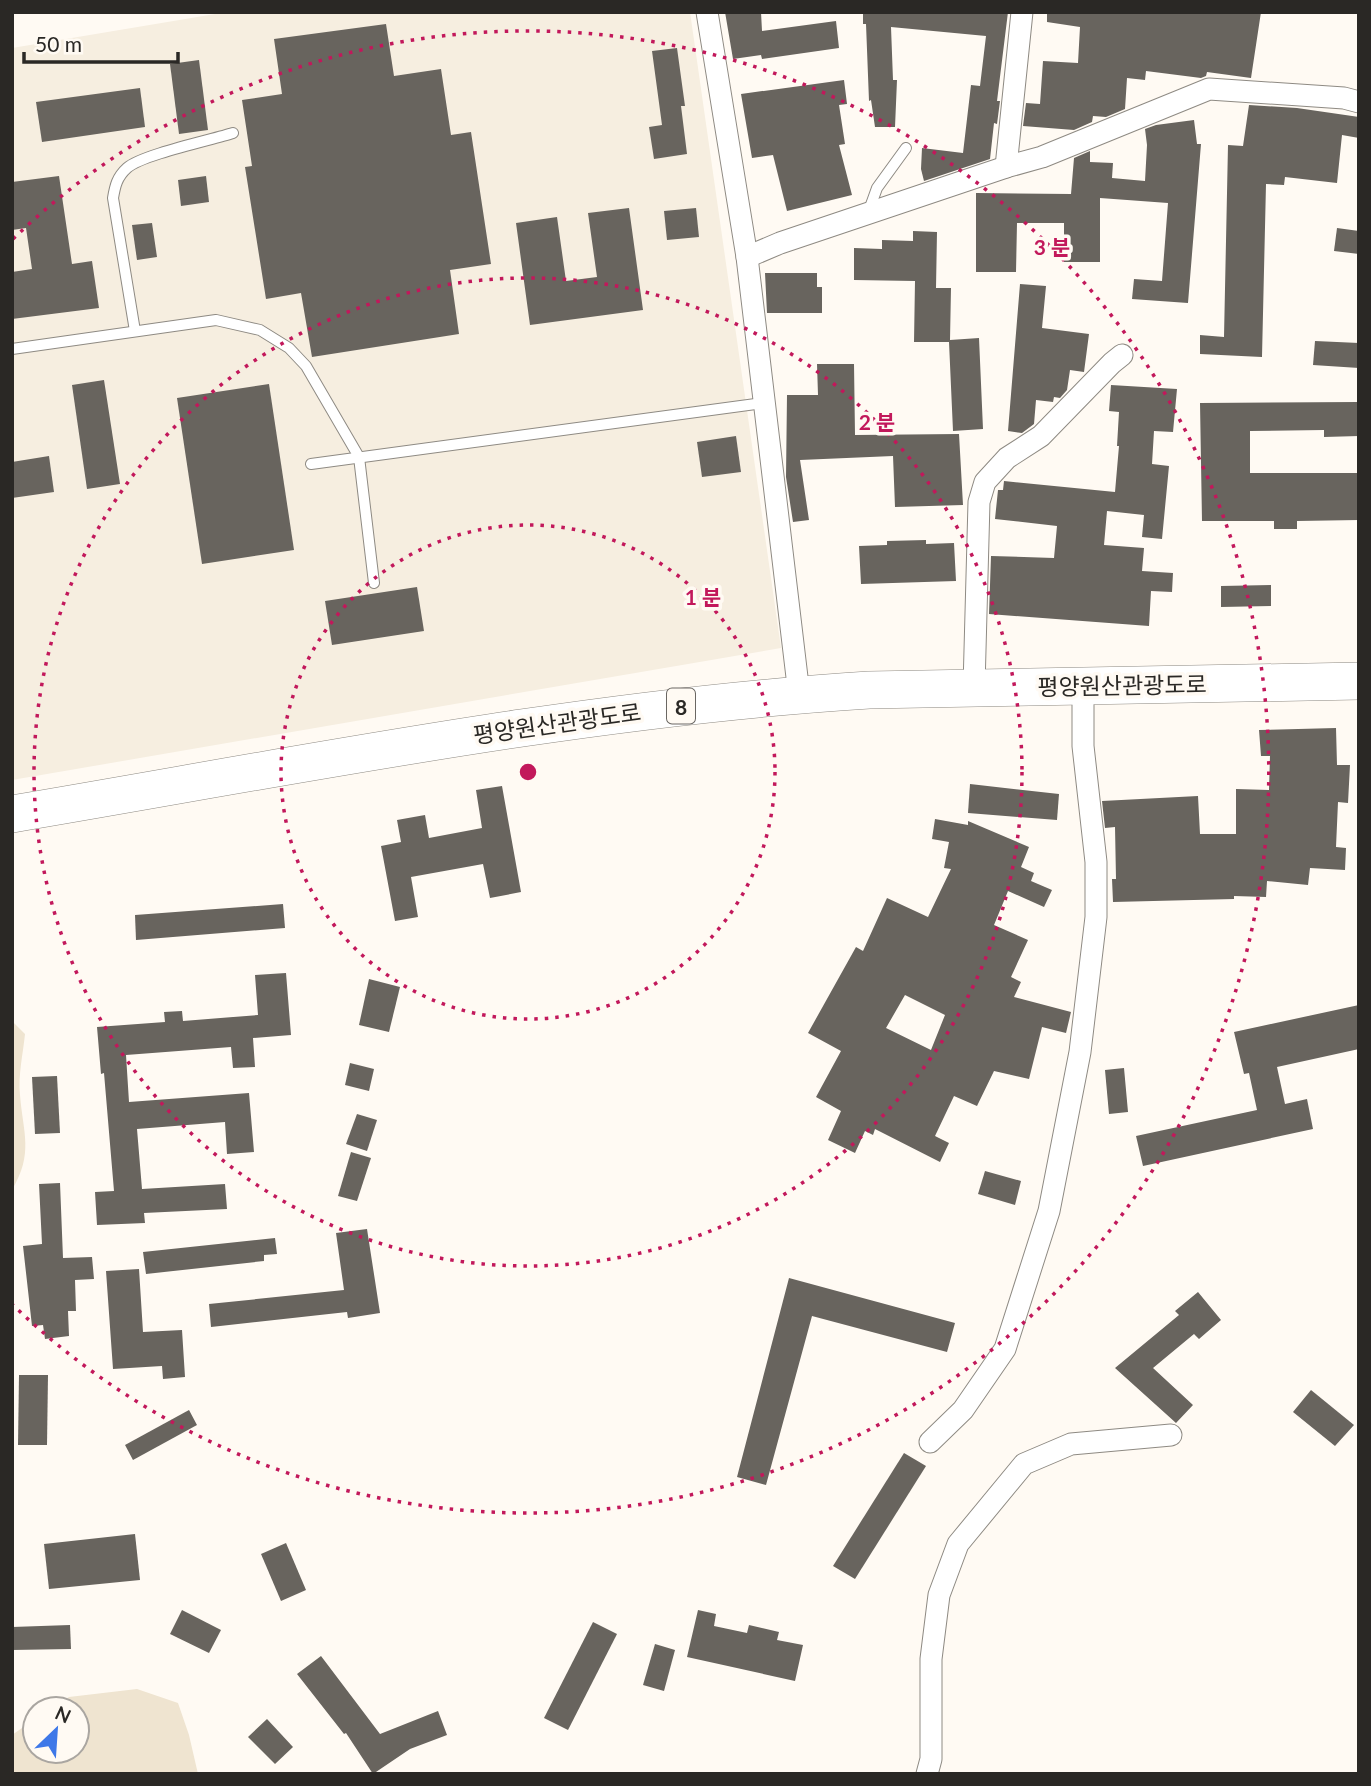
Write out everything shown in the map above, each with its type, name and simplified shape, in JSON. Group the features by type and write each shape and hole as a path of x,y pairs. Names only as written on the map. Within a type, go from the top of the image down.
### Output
{"highway":[{"name":"평양원산관광도로","path":"12,814 461,737 665,707 799,694 974,687 1359,681"}],"street":[{"path":"706,12 747,257 799,694"},
{"path":"1006,167 1022,12"},
{"path":"747,257 868,213 1042,157 1209,89 1316,96 1359,102"},
{"path":"974,687 979,502 985,482 1007,458 1041,436 1122,355"},
{"path":"930,1442 963,1410 1005,1349 1049,1211 1080,1052 1096,917 1096,862 1083,746 1083,686"},
{"path":"927,1774 931,1759 931,1659 939,1595 958,1544 1024,1464 1071,1444 1171,1435"}],"lane":[{"path":"135,331 113,198 117,180 129,166 144,159 233,133"},
{"path":"868,213 877,188 906,148"},
{"path":"12,349 216,320 260,330 289,348 306,366 359,457 374,583"},
{"path":"311,464 763,403"}],"shaded area":[{"path":"227,12 690,12 781,648 12,780 12,48"},
{"path":"12,1021 25,1034 20,1087 25,1154 19,1177 12,1190"},
{"path":"137,1689 178,1703 198,1774 12,1774 12,1735 21,1729 21,1765 91,1765 91,1695 86,1695"}],"building":[{"path":"725,12 761,12 762,31 836,21 839,48 762,59 761,55 733,59"},
{"path":"863,12 1008,12 997,101 1000,101 997,124 994,123 990,159 924,181 921,169 922,148 963,153 971,85 980,86 986,36 891,27 893,80 897,80 895,127 875,127 871,100 869,101 866,24 863,24"},
{"path":"1047,12 1261,12 1251,78 1207,72 1206,76 1201,78 1146,71 1145,80 1127,78 1125,109 1106,117 1093,116 1092,122 1074,130 1023,126 1026,103 1040,104 1043,61 1078,63 1080,27 1047,22"},
{"path":"386,24 394,76 441,69 451,135 471,132 491,264 450,270 459,334 312,357 301,293 266,299 245,167 252,166 242,100 282,94 274,39"},
{"path":"677,48 685,106 681,106 687,154 654,159 649,127 662,125 652,51"},
{"path":"199,60 208,130 179,134 170,64"},
{"path":"844,80 847,104 839,105 845,144 839,145 852,195 787,211 773,155 752,158 741,94"},
{"path":"140,88 145,127 42,142 36,102"},
{"path":"1249,105 1297,108 1359,117 1359,138 1342,135 1337,183 1285,177 1284,185 1266,184 1262,357 1200,354 1200,335 1224,337 1228,145 1243,146"},
{"path":"1194,120 1197,144 1201,144 1188,303 1132,299 1134,279 1162,281 1168,203 1100,198 1100,262 1064,262 1064,223 1017,223 1016,272 976,272 976,193 1071,194 1074,158 1090,151 1090,162 1113,163 1112,178 1145,181 1145,129"},
{"path":"59,176 72,264 92,261 99,308 12,319 12,272 32,269 26,228 12,230 12,182"},
{"path":"206,176 209,202 181,206 178,180"},
{"path":"629,208 643,310 530,325 516,223 557,217 566,281 597,277 588,213"},
{"path":"696,208 699,237 667,240 664,211"},
{"path":"152,223 157,257 137,260 132,225"},
{"path":"1337,228 1359,231 1359,254 1334,251"},
{"path":"913,231 937,232 936,288 951,288 950,340 979,338 983,429 953,431 949,342 914,342 915,281 854,280 854,248 882,249 882,240 913,241"},
{"path":"765,273 817,273 817,287 822,287 822,313 767,313"},
{"path":"1020,284 1046,286 1042,328 1089,334 1084,372 1070,370 1067,390 1060,398 1054,397 1053,402 1036,400 1034,424 1022,433 1008,431"},
{"path":"1315,341 1359,343 1359,368 1313,365"},
{"path":"817,364 854,364 855,435 959,434 963,505 895,507 893,456 800,460 809,520 793,522 786,477 787,395 818,395"},
{"path":"104,380 120,484 87,489 72,385"},
{"path":"269,384 294,550 202,564 177,398"},
{"path":"1111,385 1177,389 1173,432 1154,431 1152,464 1169,466 1162,539 1142,537 1144,515 1107,511 1104,545 1144,548 1142,571 1173,573 1172,592 1151,591 1149,626 989,614 991,556 1054,558 1057,526 995,519 998,490 1003,490 1004,481 1115,492 1119,412 1109,411"},
{"path":"1359,402 1359,436 1324,437 1324,430 1250,431 1250,473 1359,473 1359,520 1297,521 1297,529 1274,529 1274,521 1202,521 1200,403"},
{"path":"736,436 741,472 702,477 697,442"},
{"path":"49,456 54,492 12,498 12,462"},
{"path":"926,540 926,544 954,543 956,581 861,584 859,546 887,545 887,541"},
{"path":"1271,585 1271,606 1221,607 1221,586"},
{"path":"417,587 424,631 332,645 325,601"},
{"path":"1336,728 1337,765 1350,765 1348,803 1338,802 1336,847 1346,848 1345,870 1310,868 1308,885 1267,881 1266,897 1113,902 1112,879 1116,879 1115,827 1105,828 1102,801 1198,796 1200,834 1236,834 1236,789 1269,790 1270,756 1261,756 1259,730"},
{"path":"970,784 1059,794 1057,820 968,813"},
{"path":"502,786 521,892 490,898 483,864 411,877 418,917 395,921 381,846 401,842 397,820 425,815 429,838 482,828 476,790"},
{"path":"935,819 968,825 968,821 1029,847 1021,867 1034,873 1031,881 1052,890 1044,907 1008,891 994,925 1028,940 1011,977 1021,982 1014,997 1071,1012 1066,1033 1042,1027 1029,1079 994,1071 977,1106 954,1096 935,1136 949,1143 940,1162 875,1129 873,1135 865,1131 855,1153 828,1140 841,1111 816,1097 841,1051 808,1033 856,947 863,951 887,898 928,917 951,869 944,868 949,842 932,839","holes":["905,995 945,1015 931,1050 886,1028"]},
{"path":"283,904 285,928 136,940 135,915"},
{"path":"286,973 291,1035 253,1038 255,1067 233,1068 231,1047 126,1055 129,1102 249,1093 254,1152 227,1154 225,1122 137,1129 142,1189 225,1184 227,1209 144,1213 145,1223 97,1225 95,1192 114,1191 104,1073 101,1074 97,1027 165,1022 164,1012 182,1011 183,1021 258,1015 255,975"},
{"path":"369,979 400,987 389,1032 359,1025"},
{"path":"1359,1005 1359,1049 1277,1067 1285,1104 1307,1099 1313,1129 1143,1166 1136,1136 1257,1110 1249,1073 1244,1074 1234,1032"},
{"path":"350,1063 374,1069 369,1091 345,1085"},
{"path":"1124,1068 1128,1112 1109,1114 1105,1070"},
{"path":"57,1076 60,1133 35,1134 32,1077"},
{"path":"357,1114 377,1120 367,1151 346,1144"},
{"path":"351,1152 371,1158 357,1201 338,1196"},
{"path":"985,1171 1021,1181 1015,1205 978,1194"},
{"path":"60,1183 63,1258 92,1257 94,1279 75,1280 76,1311 68,1311 69,1336 45,1339 43,1325 32,1326 23,1246 42,1244 39,1184"},
{"path":"367,1229 380,1313 348,1318 347,1312 211,1327 209,1304 344,1290 336,1233"},
{"path":"275,1238 277,1254 264,1255 264,1261 146,1274 143,1252"},
{"path":"139,1269 143,1332 182,1330 185,1377 163,1379 162,1366 113,1369 106,1271"},
{"path":"789,1278 955,1323 947,1352 812,1316 766,1485 737,1477"},
{"path":"1198,1292 1221,1320 1199,1339 1194,1334 1153,1368 1193,1405 1176,1423 1115,1368 1179,1315 1175,1311"},
{"path":"19,1375 48,1375 47,1445 18,1445"},
{"path":"1311,1390 1354,1425 1335,1446 1293,1412"},
{"path":"189,1410 197,1425 133,1460 125,1445"},
{"path":"904,1453 926,1466 855,1579 833,1566"},
{"path":"135,1534 140,1580 49,1589 44,1544"},
{"path":"286,1543 306,1590 281,1601 261,1554"},
{"path":"182,1610 221,1630 209,1653 170,1634"},
{"path":"698,1610 716,1614 714,1626 747,1633 749,1625 779,1632 777,1640 803,1645 795,1681 687,1657"},
{"path":"593,1622 617,1634 568,1730 544,1718"},
{"path":"70,1625 71,1649 12,1650 12,1627"},
{"path":"655,1644 675,1650 664,1691 643,1685"},
{"path":"321,1656 380,1734 438,1711 447,1735 410,1749 373,1774 346,1733 344,1734 297,1674"},
{"path":"267,1719 293,1747 275,1764 248,1737"}]}
